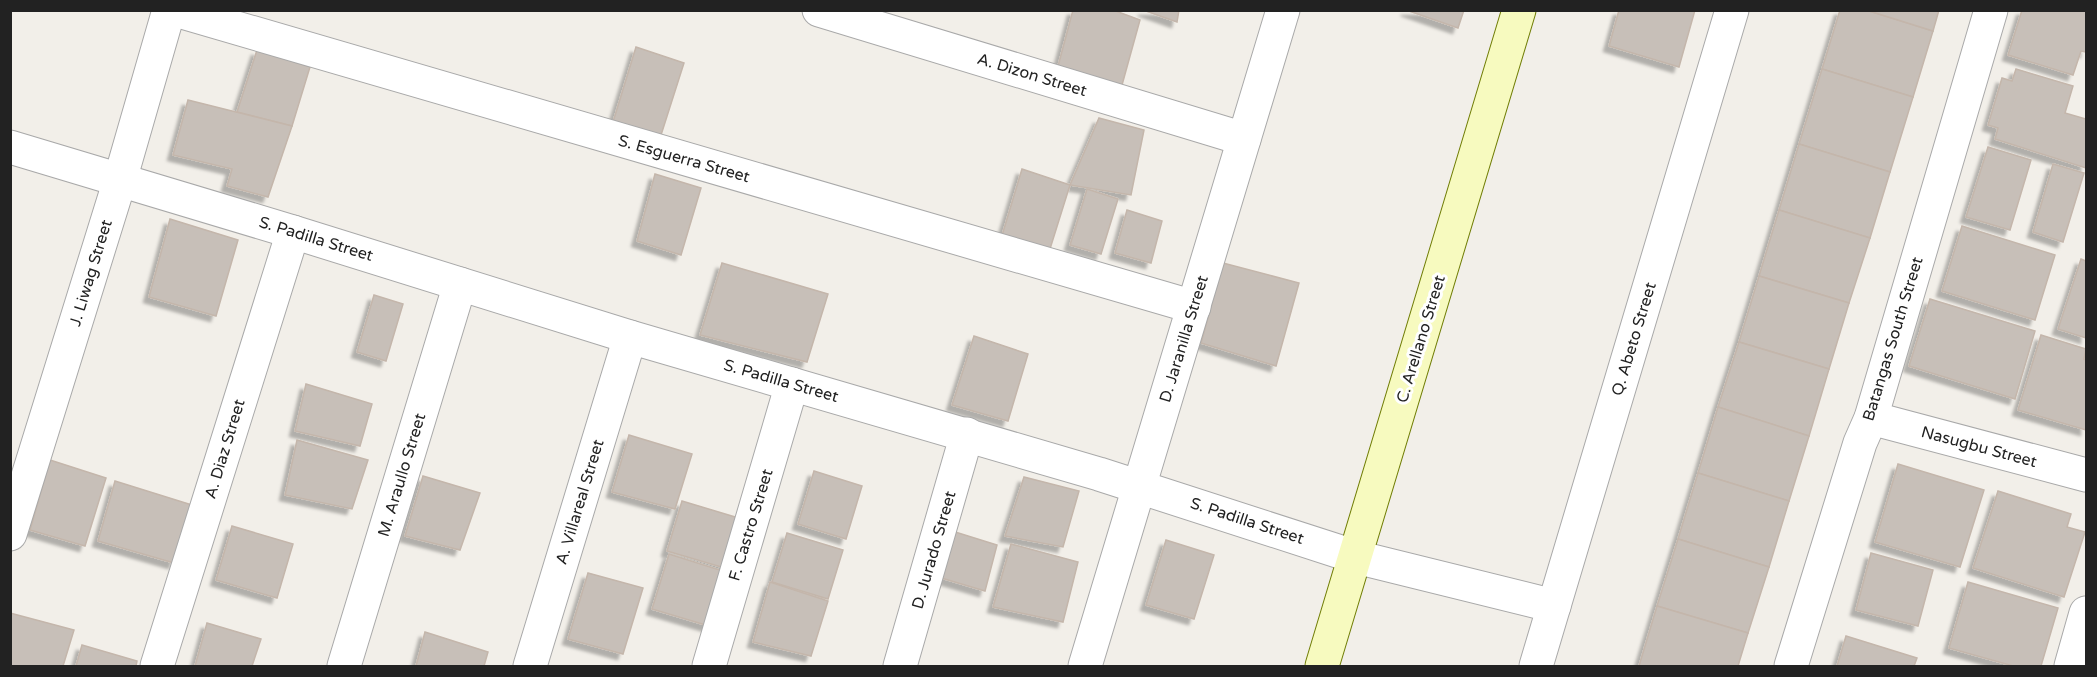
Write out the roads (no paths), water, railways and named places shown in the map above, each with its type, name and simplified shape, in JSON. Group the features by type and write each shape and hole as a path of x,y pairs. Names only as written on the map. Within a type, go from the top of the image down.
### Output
{"street":[{"name":"J. Liwag Street","path":"10,534 120,180 169,10"},
{"name":"S. Esguerra Street","path":"175,10 1194,308"},
{"name":"A. Dizon Street","path":"819,10 1244,139"},
{"name":"D. Jaranilla Street","path":"1085,666 1283,10"},
{"name":"C. Arellano Street","path":"1322,666 1519,10"},
{"name":"Q. Abeto Street","path":"1536,666 1732,10"},
{"name":"Batangas South Street","path":"1791,666 1860,443 1871,418 1991,10"},
{"name":"S. Padilla Street","path":"10,147 630,337 1140,486 1356,557 1554,606"},
{"name":"A. Diaz Street","path":"157,666 293,232"},
{"name":"M. Araullo Street","path":"344,666 460,284"},
{"name":"A. Villareal Street","path":"530,666 630,337"},
{"name":"F. Castro Street","path":"709,666 792,384"},
{"name":"Nasugbu Street","path":"1871,418 2086,475"},
{"name":"D. Jurado Street","path":"900,666 967,434"},
{"path":"2071,666 2086,613"}]}
